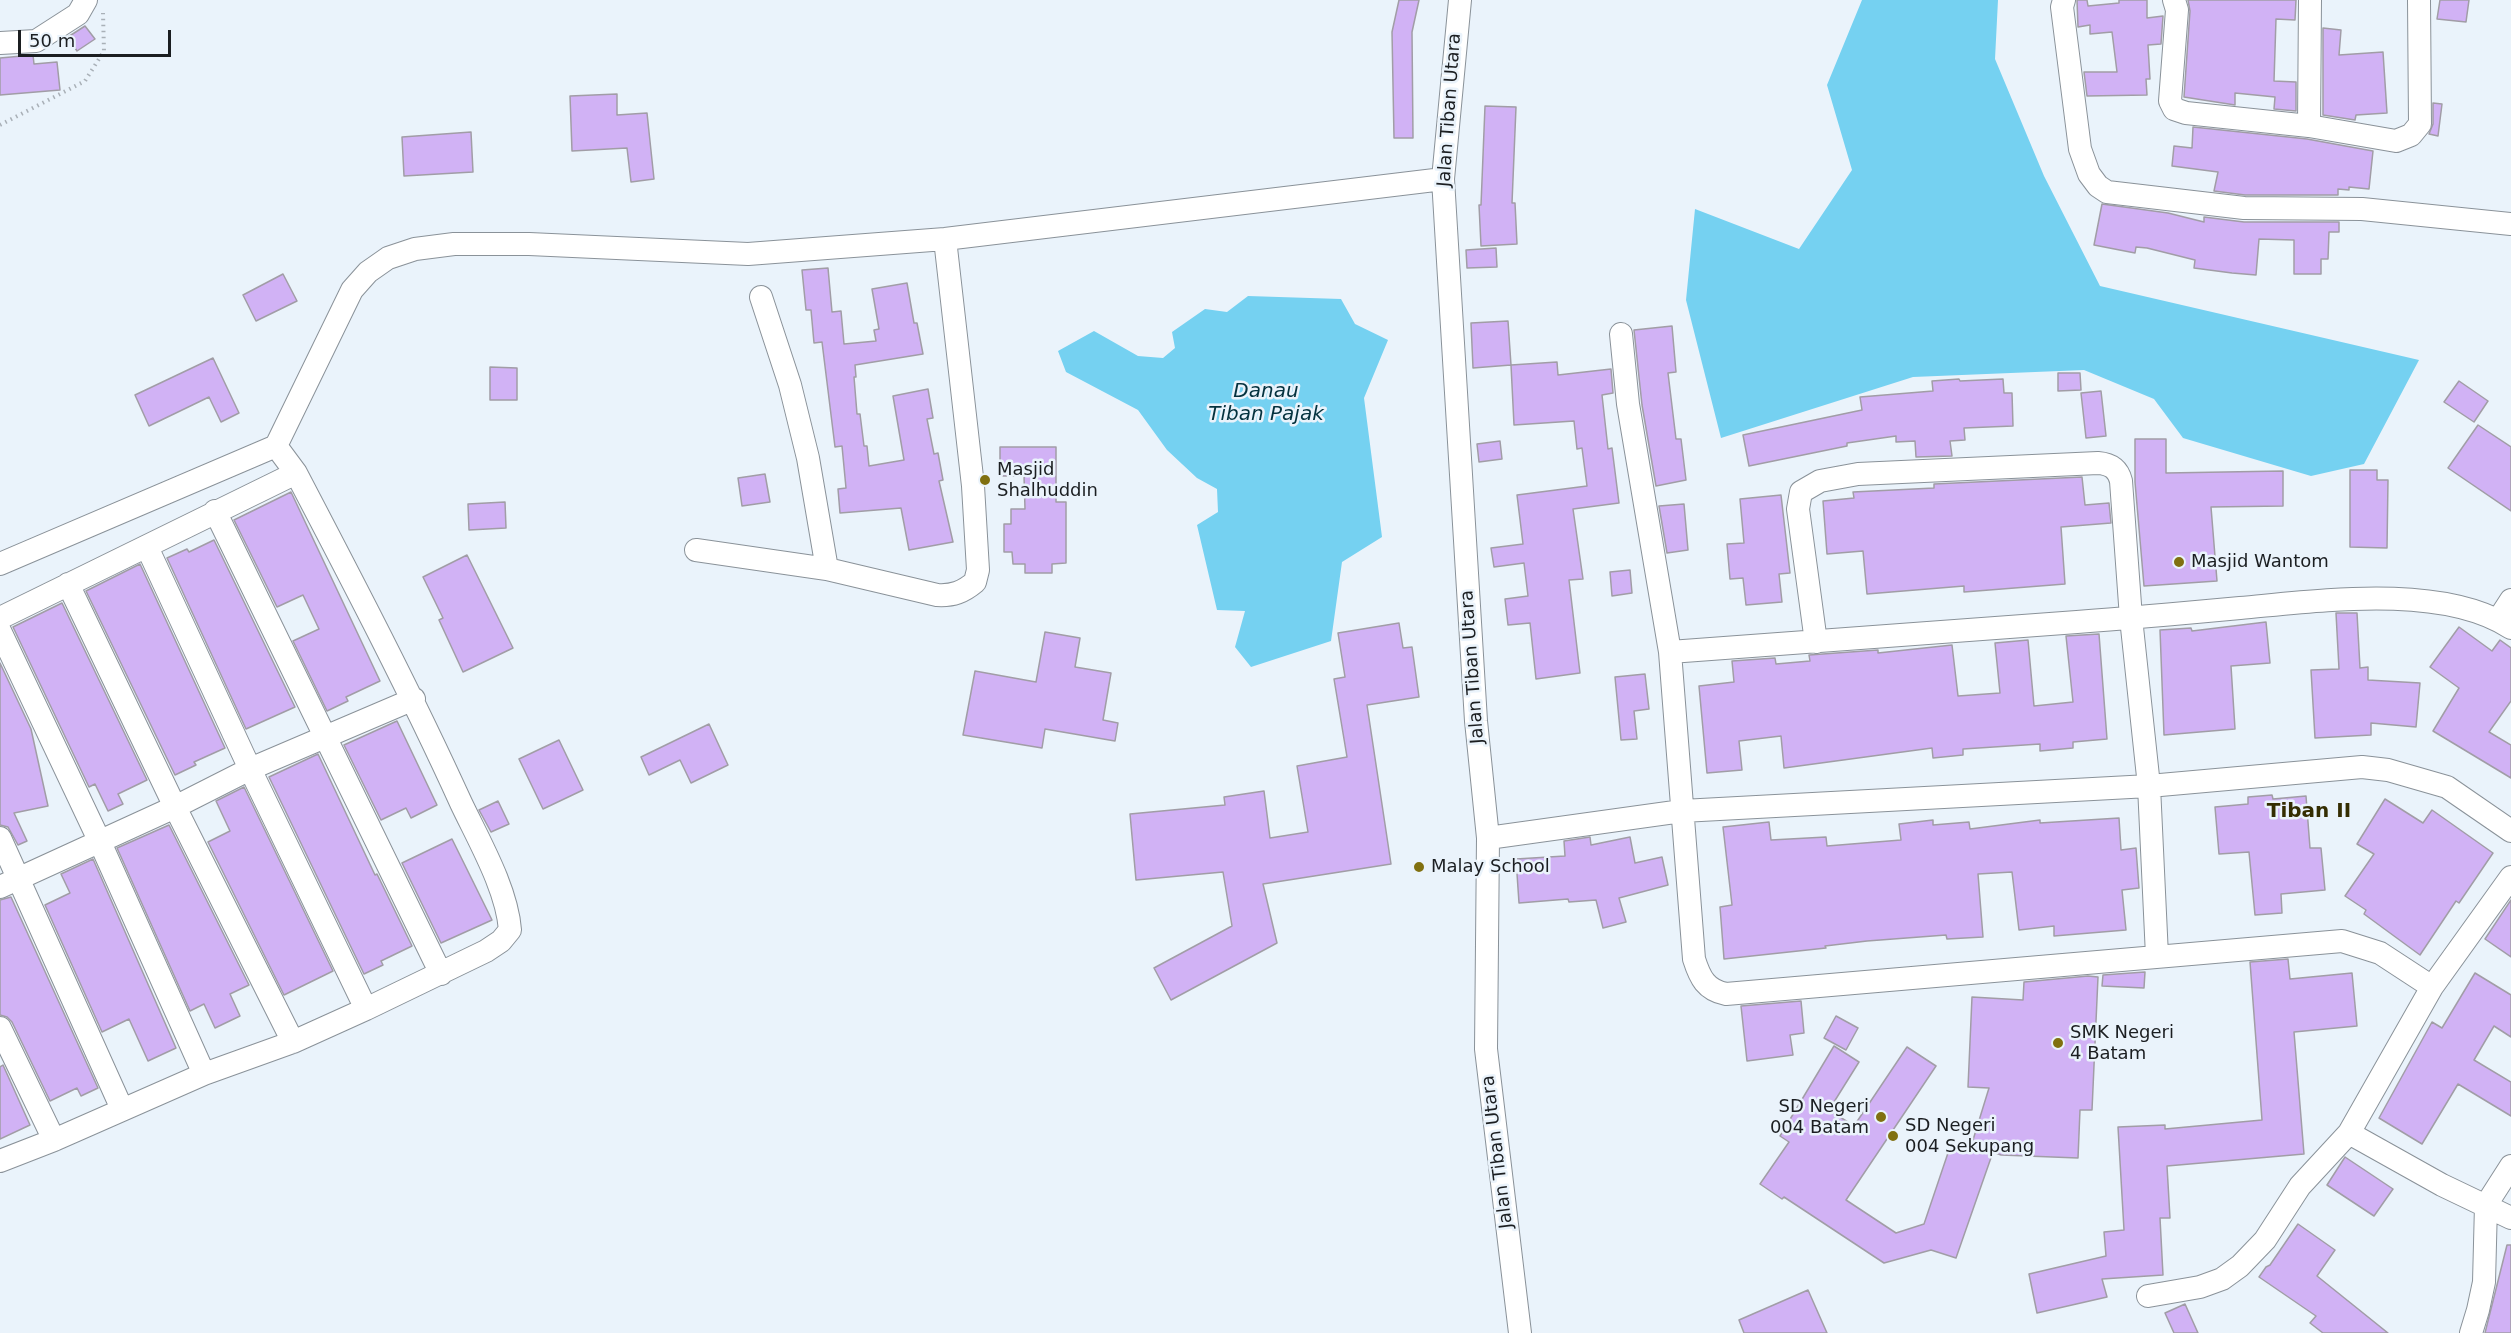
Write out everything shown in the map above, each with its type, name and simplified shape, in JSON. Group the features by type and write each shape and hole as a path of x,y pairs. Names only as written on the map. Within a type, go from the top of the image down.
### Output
{"street":[{"name":"Jalan Tiban Utara","path":"1460,0 1443,178 1476,721 1488,838 1486,1049 1520,1333"},
{"path":"2064,0 2062,7 2080,149 2089,174 2098,186 2107,192 2244,207 2362,209 2511,224"},
{"path":"2174,0 2177,10 2170,101 2174,109 2186,113 2308,126 2396,141 2411,135 2420,124 2419,0"},
{"path":"2308,126 2310,0"},
{"path":"0,43 36,41 95,5"},
{"path":"0,564 276,446 352,290 368,272 388,258 414,249 454,244 530,244 748,254 945,239 1443,178"},
{"path":"696,550 827,569 937,596 950,596 975,582 978,570 973,486 945,239"},
{"path":"761,297 790,385 808,458 827,569"},
{"path":"1621,334 1628,404 1670,652 1694,959 1699,977 1715,992 1726,994 2342,942 2380,953 2432,987"},
{"path":"0,1161 54,1140 204,1074 293,1041 366,1010 441,974 501,941 510,930 509,918 494,875 414,699 296,473 276,446"},
{"path":"1816,642 1798,509 1801,492 1812,483 1858,474 2108,464 2119,474 2131,618 2149,786 2157,956"},
{"path":"0,618 296,473"},
{"path":"215,511 441,974"},
{"path":"147,547 250,769 366,1010"},
{"path":"68,584 175,807 293,1041"},
{"path":"1670,652 2131,618 2343,599 2391,599 2444,604 2505,624 2511,600"},
{"path":"0,631 99,840 204,1074"},
{"path":"10,883 99,840 175,807 250,769 414,699"},
{"path":"1488,838 1683,811 2149,786 2362,768 2388,770 2447,787 2511,831"},
{"path":"0,838 10,883 122,1109"},
{"path":"2148,1296 2200,1287 2222,1279 2240,1266 2265,1240 2300,1186 2349,1133 2432,987 2511,877"},
{"path":"0,1028 54,1140"},
{"path":"2349,1133 2442,1185 2511,1218"},
{"path":"2471,1333 2484,1282 2486,1206 2511,1166"}],"path":[{"path":"0,125 85,81 104,51 95,5"}],"water":[{"path":"1862,0 1998,0 1995,59 2044,176 2100,286 2419,360 2364,464 2311,476 2183,438 2154,399 2084,370 1913,377 1721,438 1686,300 1695,209 1799,249 1852,170 1827,85"},
{"name":"Danau Tiban Pajak","path":"1248,296 1341,299 1355,324 1388,340 1364,398 1382,537 1342,562 1331,641 1251,667 1235,647 1245,611 1217,610 1197,525 1218,512 1217,489 1197,478 1167,450 1138,410 1066,372 1058,351 1094,331 1138,356 1163,358 1175,348 1172,332 1205,309 1227,312"}],"building":[{"path":"1399,0 1419,0 1412,32 1413,138 1394,138 1392,32"},
{"path":"2077,0 2087,0 2088,6 2119,3 2119,0 2147,0 2147,18 2163,16 2161,44 2148,45 2150,79 2146,79 2147,95 2087,96 2084,72 2117,72 2112,32 2090,34 2090,25 2078,27"},
{"path":"2188,0 2296,0 2295,20 2276,19 2274,81 2296,82 2296,111 2274,109 2275,97 2235,93 2235,105 2184,97 2190,11"},
{"path":"2440,0 2469,0 2466,22 2437,19"},
{"path":"85,26 95,39 77,51 68,37"},
{"path":"2323,28 2341,30 2339,55 2383,52 2387,113 2356,115 2355,120 2323,115"},
{"path":"33,55 34,64 57,62 60,90 0,95 0,58"},
{"path":"617,94 617,115 647,113 654,179 631,182 627,148 572,151 570,96"},
{"path":"2433,103 2442,104 2438,136 2429,134 2433,124"},
{"path":"1485,106 1516,107 1512,203 1515,203 1517,244 1481,246 1479,205 1481,205"},
{"path":"2193,127 2307,139 2373,151 2369,189 2349,187 2349,190 2338,189 2338,195 2245,195 2214,191 2218,172 2172,166 2174,146 2192,148"},
{"path":"471,132 473,172 404,176 402,137"},
{"path":"2102,204 2168,213 2204,222 2204,217 2244,222 2339,222 2339,232 2329,232 2328,259 2321,259 2321,274 2294,274 2294,240 2259,239 2256,275 2232,273 2194,268 2195,260 2147,248 2136,247 2135,253 2094,245"},
{"path":"1496,248 1497,267 1467,268 1466,250"},
{"path":"828,268 832,312 841,311 844,344 876,341 874,330 879,329 872,289 907,283 914,323 917,323 923,354 855,365 857,414 860,414 869,466 904,460 893,396 928,389 933,418 927,419 934,454 938,453 943,480 939,481 953,542 909,550 901,508 840,513 838,489 846,488 842,446 835,447 822,342 814,343 811,310 806,310 802,270"},
{"path":"283,274 297,301 256,321 243,295"},
{"path":"1508,321 1511,365 1473,368 1471,323"},
{"path":"1672,326 1676,372 1668,373 1676,439 1681,439 1686,480 1656,486 1642,405 1634,330"},
{"path":"213,358 239,413 221,422 209,397 149,426 135,395"},
{"path":"1557,362 1558,375 1611,369 1613,393 1602,395 1608,449 1612,448 1619,503 1573,509 1583,579 1569,580 1580,673 1536,679 1530,623 1508,625 1505,599 1528,596 1524,563 1494,567 1491,548 1523,544 1517,495 1587,486 1582,448 1577,449 1574,421 1514,425 1511,365"},
{"path":"490,367 517,368 517,400 490,400"},
{"path":"2058,373 2080,373 2081,390 2058,391"},
{"path":"1959,379 1960,381 2003,379 2004,393 2012,393 2013,426 1964,428 1965,440 1950,441 1952,456 1916,457 1915,441 1896,442 1896,436 1847,443 1847,446 1749,466 1743,435 1862,410 1860,397 1933,391 1932,381"},
{"path":"2459,381 2488,401 2474,422 2444,402"},
{"path":"2101,391 2106,436 2086,438 2081,393"},
{"path":"2478,425 2511,447 2511,511 2448,468"},
{"path":"2135,439 2166,439 2166,473 2283,471 2283,506 2211,507 2217,581 2144,586 2135,482"},
{"path":"1500,441 1502,459 1479,462 1477,444"},
{"path":"1000,447 1056,447 1056,502 1066,502 1066,563 1052,564 1052,573 1025,573 1025,564 1013,564 1012,552 1004,552 1004,524 1011,524 1011,509 1025,509 1024,476 1000,476"},
{"path":"2350,470 2377,470 2377,480 2388,480 2387,548 2350,547"},
{"path":"765,474 770,502 742,506 738,478"},
{"path":"2082,477 2085,505 2109,503 2111,523 2061,527 2065,584 1964,592 1964,586 1867,594 1863,551 1827,554 1823,501 1854,498 1853,492 1934,488 1934,484"},
{"path":"291,492 380,681 346,697 348,701 327,711 293,641 319,629 303,595 277,607 234,520"},
{"path":"1781,495 1790,573 1779,574 1782,602 1746,605 1743,578 1730,579 1727,544 1744,543 1740,499"},
{"path":"505,502 506,528 469,530 468,504"},
{"path":"1684,504 1688,550 1667,553 1659,506"},
{"path":"214,540 295,707 246,729 167,558 187,549 189,552"},
{"path":"467,555 513,648 463,672 439,620 443,618 423,577"},
{"path":"140,564 225,748 194,762 196,765 175,775 86,591"},
{"path":"1630,570 1632,593 1612,596 1610,572"},
{"path":"62,603 147,780 118,794 123,804 108,811 95,784 89,787 13,627"},
{"path":"2336,613 2357,613 2360,668 2368,667 2368,680 2420,683 2416,727 2371,723 2371,735 2315,738 2311,670 2339,669"},
{"path":"2266,622 2270,663 2231,666 2235,729 2164,735 2160,630 2191,628 2192,631"},
{"name":"Malay School","path":"1399,623 1403,648 1412,647 1419,697 1367,705 1391,864 1263,884 1277,943 1171,1000 1154,968 1232,926 1223,872 1136,880 1130,814 1225,805 1224,797 1264,791 1270,838 1308,832 1297,766 1347,757 1334,679 1345,677 1338,633"},
{"path":"2459,627 2492,651 2500,640 2511,648 2511,701 2489,732 2511,745 2511,778 2433,731 2459,688 2430,667"},
{"path":"1045,632 1080,638 1075,667 1111,673 1103,720 1118,723 1115,741 1045,729 1042,748 963,735 975,671 1036,682"},
{"path":"2099,634 2107,739 2073,742 2073,748 2040,751 2040,744 1963,749 1963,755 1933,758 1932,748 1784,768 1781,736 1739,741 1742,770 1707,773 1699,686 1734,682 1732,661 1775,658 1776,664 1810,661 1809,655 1878,650 1878,653 1952,645 1958,696 2000,693 1995,643 2028,640 2034,706 2073,702 2066,636"},
{"path":"0,663 31,729 48,806 14,813 27,841 18,845 8,827 0,825"},
{"path":"1645,674 1649,709 1634,711 1637,739 1621,740 1615,677"},
{"path":"397,721 437,805 411,818 406,808 381,820 344,745"},
{"path":"709,724 728,765 691,783 680,760 649,775 641,757"},
{"path":"559,740 583,790 543,809 519,759"},
{"path":"318,754 375,875 377,874 412,946 381,961 383,965 364,974 269,777"},
{"path":"244,787 333,971 284,995 208,842 230,831 216,801"},
{"path":"2272,795 2273,799 2306,796 2310,848 2321,848 2325,890 2281,894 2282,913 2255,915 2249,852 2219,854 2215,807 2248,804 2248,797"},
{"path":"2385,799 2423,823 2432,810 2493,853 2459,903 2456,901 2420,955 2364,914 2366,910 2345,896 2374,854 2357,844"},
{"path":"498,801 509,824 491,832 479,810"},
{"path":"2119,818 2121,850 2136,848 2139,888 2122,890 2126,930 2054,936 2054,926 2019,930 2012,872 1978,874 1983,937 1947,939 1946,935 1867,941 1825,946 1826,948 1724,959 1720,907 1732,905 1723,827 1769,822 1771,840 1826,837 1827,846 1901,840 1899,824 1933,820 1933,825 1969,822 1970,829 2040,820 2040,823"},
{"path":"169,825 249,985 230,994 240,1016 215,1028 204,1004 190,1011 117,848"},
{"path":"1590,837 1591,845 1630,837 1635,863 1662,857 1668,885 1619,898 1626,922 1603,928 1596,900 1569,902 1568,899 1519,903 1516,859 1565,856 1564,841"},
{"path":"452,839 492,920 441,943 402,863"},
{"path":"93,859 176,1048 148,1061 129,1019 102,1032 45,905 70,893 61,874"},
{"path":"11,897 98,1088 81,1096 77,1088 50,1101 12,1022 0,1015 0,900"},
{"path":"2511,900 2511,957 2485,939"},
{"path":"2288,959 2290,979 2352,973 2357,1026 2294,1032 2304,1154 2167,1166 2170,1218 2160,1218 2163,1275 2102,1279 2107,1297 2037,1313 2029,1274 2106,1256 2104,1232 2124,1230 2118,1127 2165,1125 2165,1129 2262,1120 2250,962"},
{"path":"2145,972 2144,988 2102,986 2103,975"},
{"path":"2475,973 2511,995 2511,1037 2494,1026 2474,1060 2511,1082 2511,1116 2458,1084 2422,1144 2379,1118 2432,1022 2442,1028"},
{"path":"2098,977 2092,1110 2080,1110 2078,1158 2001,1155 1993,1152 1956,1258 1931,1250 1884,1263 1784,1197 1782,1199 1760,1184 1789,1142 1780,1136 1834,1046 1859,1062 1829,1110 1854,1126 1907,1047 1936,1066 1846,1200 1896,1233 1924,1224 1950,1147 1969,1153 1989,1088 1968,1087 1972,997 2023,1000 2024,982"},
{"path":"1801,1001 1804,1033 1790,1035 1793,1055 1747,1061 1741,1006"},
{"path":"1836,1016 1858,1028 1846,1050 1824,1038"},
{"path":"3,1065 30,1125 0,1139 0,1067"},
{"path":"2345,1157 2393,1189 2374,1216 2327,1185"},
{"path":"2298,1224 2335,1250 2317,1276 2388,1333 2323,1333 2310,1323 2316,1316 2259,1277"},
{"path":"2507,1245 2511,1245 2511,1333 2485,1333"},
{"path":"1808,1290 1827,1333 1744,1333 1739,1320"},
{"path":"2185,1304 2198,1333 2174,1333 2165,1313"}],"place":[{"name":"Masjid Shalhuddin","path":"985,480"},
{"name":"Masjid Wantom","path":"2179,562"},
{"name":"Malay School","path":"1419,867"},
{"name":"SMK Negeri 4 Batam","path":"2058,1043"},
{"name":"SD Negeri 004 Batam","path":"1881,1117"},
{"name":"SD Negeri 004 Sekupang","path":"1893,1136"}],"district":[{"name":"Tiban II","path":"2309,812"}]}
